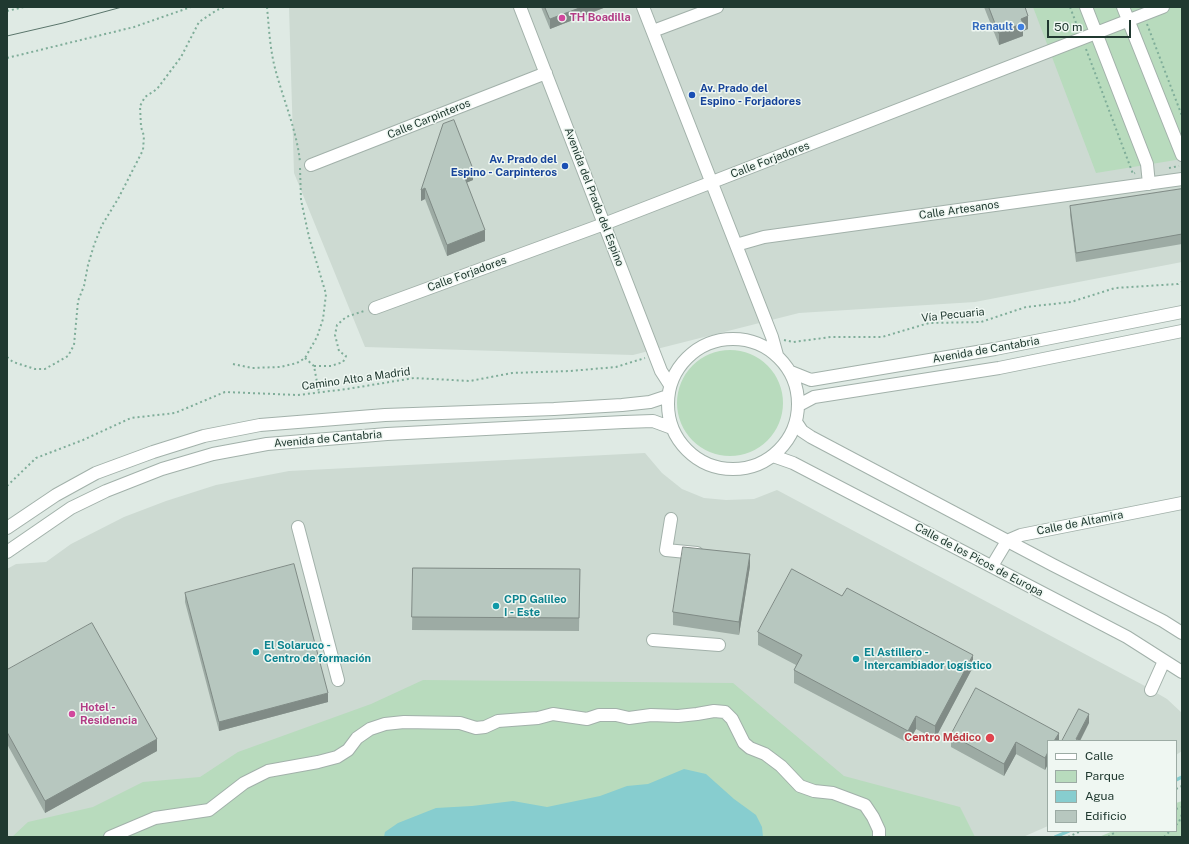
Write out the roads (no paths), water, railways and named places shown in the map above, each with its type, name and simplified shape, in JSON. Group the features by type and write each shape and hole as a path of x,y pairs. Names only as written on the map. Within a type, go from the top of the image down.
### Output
{"street":[{"name":"Avenida del Prado del Espino","path":"520,7 669,391"},
{"path":"643,7 772,337 777,355"},
{"path":"653,31 717,7"},
{"path":"1086,7 1147,164 1149,184"},
{"path":"1123,7 1182,155"},
{"name":"Calle Forjadores","path":"375,308 604,224 1163,7"},
{"name":"Calle Carpinteros","path":"311,165 546,73"},
{"name":"Calle Artesanos","path":"736,245 764,237 1182,179"},
{"name":"Avenida de Cantabria","path":"791,372 811,380 995,349 1182,312"},
{"name":"Avenida de Cantabria","path":"799,405 814,397 999,368 1182,331"},
{"path":"741,339 760,344 777,355 791,372 799,405 796,422 787,441 773,456 757,464 740,469 722,468 701,461 686,449 672,428 668,409 669,391 680,366 698,348 719,340 741,339"},
{"name":"Avenida de Cantabria","path":"7,528 56,495 96,472 204,436 260,425 385,415 622,405 650,402 669,391"},
{"name":"Avenida de Cantabria","path":"7,552 71,508 106,490 162,469 206,456 267,444 387,434 624,422 653,421 672,428"},
{"path":"796,422 802,431 811,437 1007,541 1163,621 1182,633"},
{"name":"Calle de los Picos de Europa","path":"773,456 793,463 1127,637 1182,672"},
{"name":"Calle de Altamira","path":"1007,541 1021,535 1182,503"},
{"path":"671,519 666,550 712,555"},
{"path":"298,526 338,680"},
{"path":"992,566 1007,541"},
{"path":"653,640 719,645"},
{"path":"1151,690 1164,661"},
{"path":"110,837 155,818 209,810 244,783 268,771 318,762 337,756 348,750 357,738 370,729 385,724 404,722 460,723 476,728 485,727 498,721 538,718 553,714 587,719 599,715 616,715 629,718 651,715 678,716 714,710 725,712 732,719 744,743 750,748 765,754 781,766 800,786 814,791 832,793 865,805 880,830 879,837"}],"water":[{"path":"684,769 706,774 734,799 756,815 762,827 763,837 384,837 385,832 398,823 436,808 472,806 513,801 547,807 600,796 627,786 648,784"}],"waterway":[{"path":"1177,780 1182,777"},
{"path":"1055,837 1067,832"}],"tram line":[{"path":"7,36 122,7"}],"place":[{"name":"TH Boadilla","path":"562,18"},
{"name":"Renault","path":"1021,27"},
{"name":"Av. Prado del Espino - Forjadores","path":"692,95"},
{"name":"Av. Prado del Espino - Carpinteros","path":"565,166"},
{"name":"CPD Galileo I - Este","path":"496,606"},
{"name":"El Solaruco - Centro de formación","path":"256,652"},
{"name":"El Astillero - Intercambiador logístico","path":"856,659"},
{"name":"Hotel - Residencia","path":"72,714"},
{"name":"Centro Médico","path":"990,738"}]}
